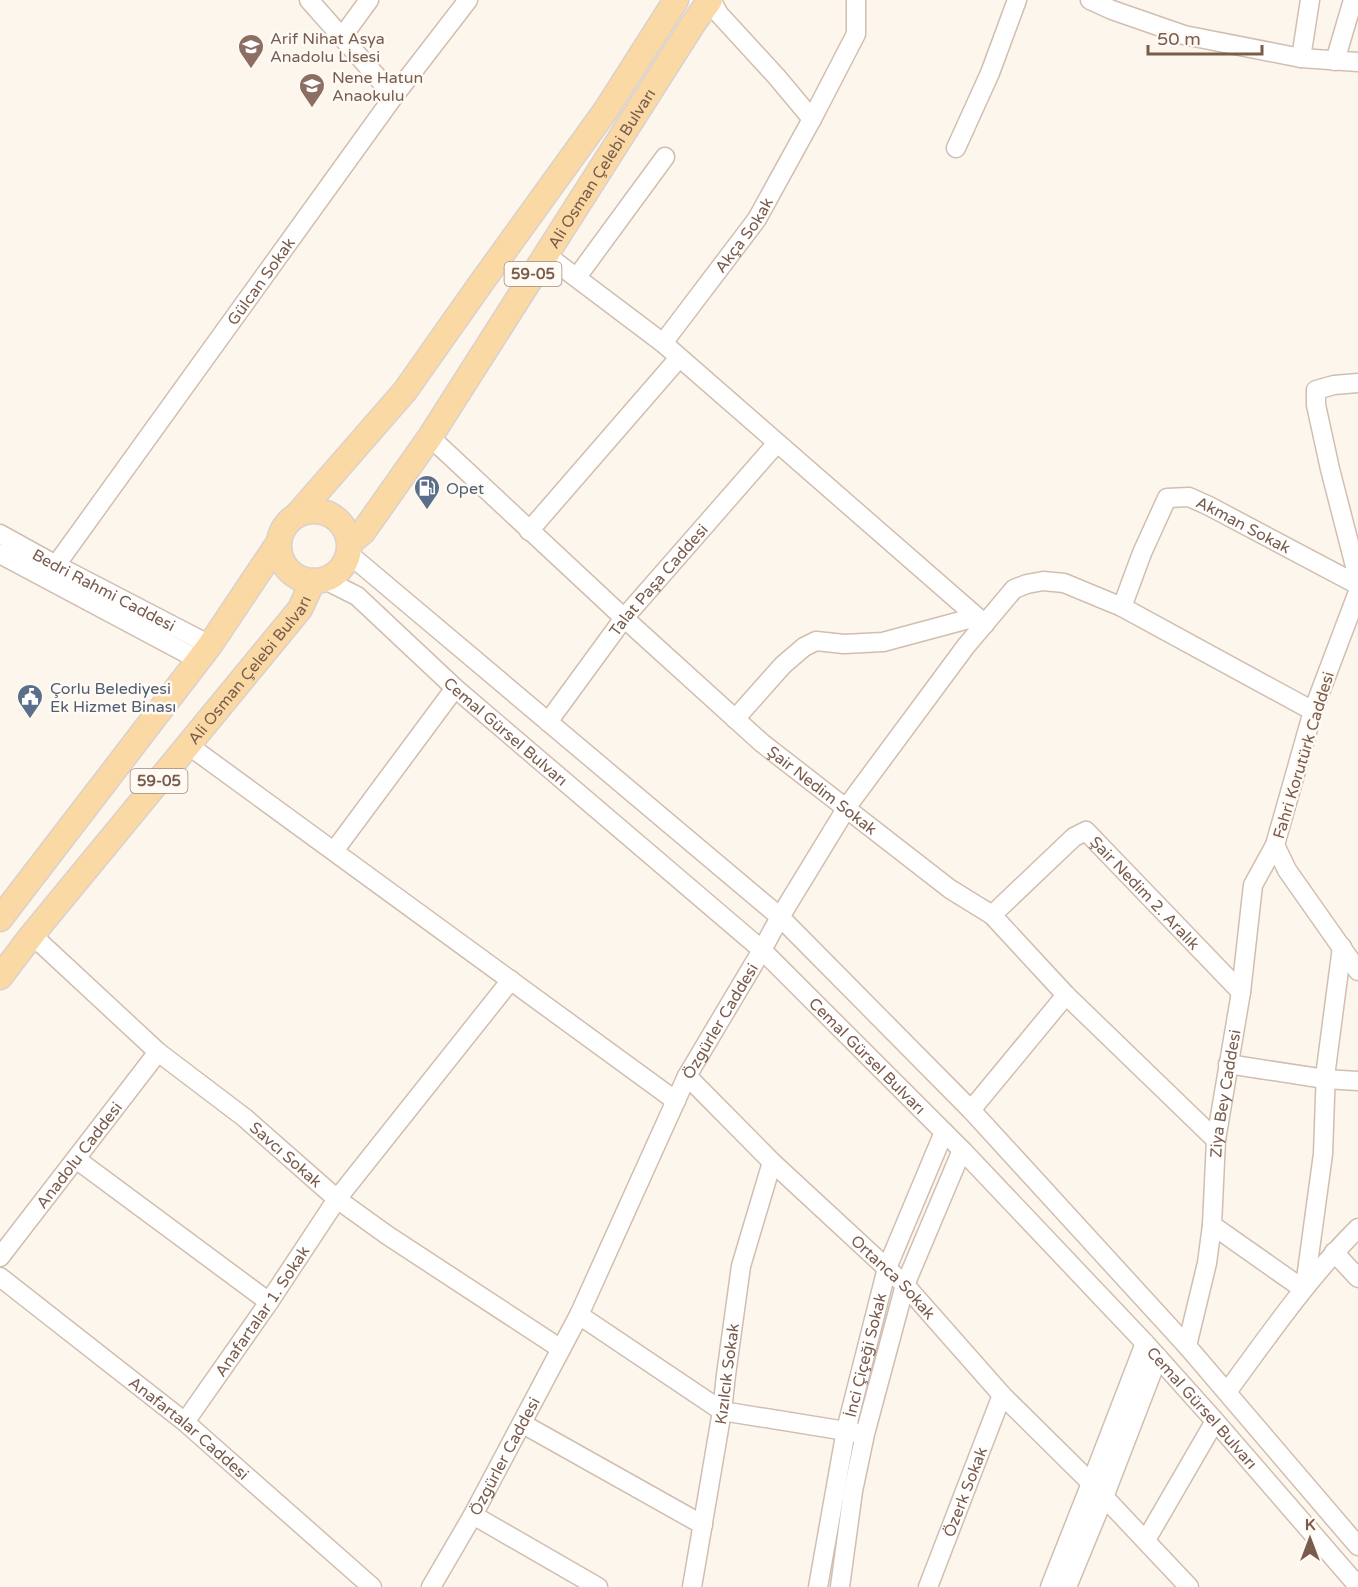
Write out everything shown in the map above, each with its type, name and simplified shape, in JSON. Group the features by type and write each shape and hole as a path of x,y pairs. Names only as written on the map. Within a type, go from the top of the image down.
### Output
{"main road":[{"name":"Ali Osman Çelebi Bulvarı","path":"297,515 405,392 606,110 676,0"},
{"name":"Ali Osman Çelebi Bulvarı","path":"349,548 363,532 430,436 693,24 711,0"},
{"path":"0,919 205,653 279,542 288,522 308,511 330,514 340,521 347,531 349,548 344,566 336,574 319,580 302,579 284,564 279,542"},
{"name":"Ali Osman Çelebi Bulvarı","path":"0,977 32,934 300,609 319,580"}],"street":[{"path":"309,0 394,96"},
{"path":"342,38 369,0"},
{"name":"Gülcan Sokak","path":"56,564 394,96 468,0"},
{"path":"711,0 719,14 812,119"},
{"name":"Akça Sokak","path":"663,343 757,219 856,34 856,0"},
{"path":"956,148 990,73 1017,0"},
{"path":"1090,0 1184,36 1301,58 1358,62"},
{"path":"1301,58 1310,0"},
{"path":"1335,61 1353,0"},
{"path":"577,277 665,157"},
{"path":"545,254 663,343 980,620"},
{"path":"529,531 680,358"},
{"path":"1358,383 1334,385 1316,390 1316,405 1330,469 1358,578"},
{"name":"Şair Nedim Sokak","path":"430,436 529,531 762,743 950,889 992,915 1066,995 1216,1140"},
{"name":"Talat Paşa Caddesi","path":"548,722 624,618 777,443"},
{"name":"Akman Sokak","path":"1122,607 1142,553 1167,498 1189,497 1209,506 1358,585"},
{"name":"Bedri Rahmi Caddesi","path":"0,534 56,564 205,653"},
{"name":"Cemal Gürsel Bulvarı","path":"349,548 548,722 780,917 971,1110 1187,1346 1358,1546"},
{"name":"Bedri Rahmi Caddesi","path":"0,554 205,653"},
{"name":"Cemal Gürsel Bulvarı","path":"319,580 357,596 455,688 762,950 962,1150 1145,1343 1358,1587"},
{"name":"Özgürler Caddesi","path":"431,1587 523,1424 579,1315 687,1076 846,809 966,646 980,620 1014,589 1043,581 1064,583 1122,607 1313,711"},
{"name":"Fahri Korutürk Caddesi","path":"1358,592 1313,711 1275,845 1287,870 1358,971"},
{"path":"735,719 783,665 804,647 816,641 844,644 883,642 980,620"},
{"path":"334,851 455,688"},
{"path":"188,745 676,1101"},
{"name":"Şair Nedim 2. Aralık","path":"992,915 1074,837 1086,831 1241,992"},
{"name":"Ziya Bey Caddesi","path":"1187,1346 1208,1263 1216,1140 1241,992 1253,885 1275,845"},
{"name":"Savcı Sokak","path":"32,934 158,1052 245,1118 337,1199 387,1235 561,1349"},
{"path":"1304,1288 1323,1154 1326,1079 1342,947"},
{"name":"Anafartalar 1. Sokak","path":"185,1422 269,1302 337,1199 511,980"},
{"path":"971,1110 1066,995"},
{"name":"Anadolu Caddesi","path":"0,1257 158,1052"},
{"path":"1228,1064 1326,1079 1358,1081"},
{"name":"Ortanca Sokak","path":"687,1076 772,1162 905,1285 1002,1395 1098,1490 1189,1587"},
{"name":"İnci Çiçeği Sokak","path":"818,1587 846,1430 887,1268 944,1132"},
{"name":"İnci Çiçeği Sokak","path":"840,1587 853,1491 865,1434 905,1285 962,1150"},
{"path":"76,1159 269,1302"},
{"name":"Kızılcık Sokak","path":"692,1587 723,1412 741,1266 772,1162"},
{"path":"1212,1225 1304,1288"},
{"path":"1227,1392 1304,1288 1358,1228"},
{"path":"1334,1252 1358,1278"},
{"name":"Anafartalar Caddesi","path":"0,1276 185,1422 372,1587"},
{"path":"579,1315 723,1412 865,1434"},
{"path":"1067,1587 1145,1343"},
{"path":"1050,1587 1098,1490 1158,1357"},
{"name":"Özerk Sokak","path":"928,1587 1002,1395"},
{"path":"1146,1540 1215,1421"},
{"path":"523,1424 703,1525"},
{"path":"473,1515 598,1587"}],"place":[{"name":"Arif Nihat Asya Anadolu Lİsesi","path":"251,70"},
{"name":"Nene Hatun Anaokulu","path":"312,109"},
{"name":"Opet","path":"427,511"},
{"name":"Çorlu Belediyesi Ek Hizmet Binası","path":"30,720"}]}
